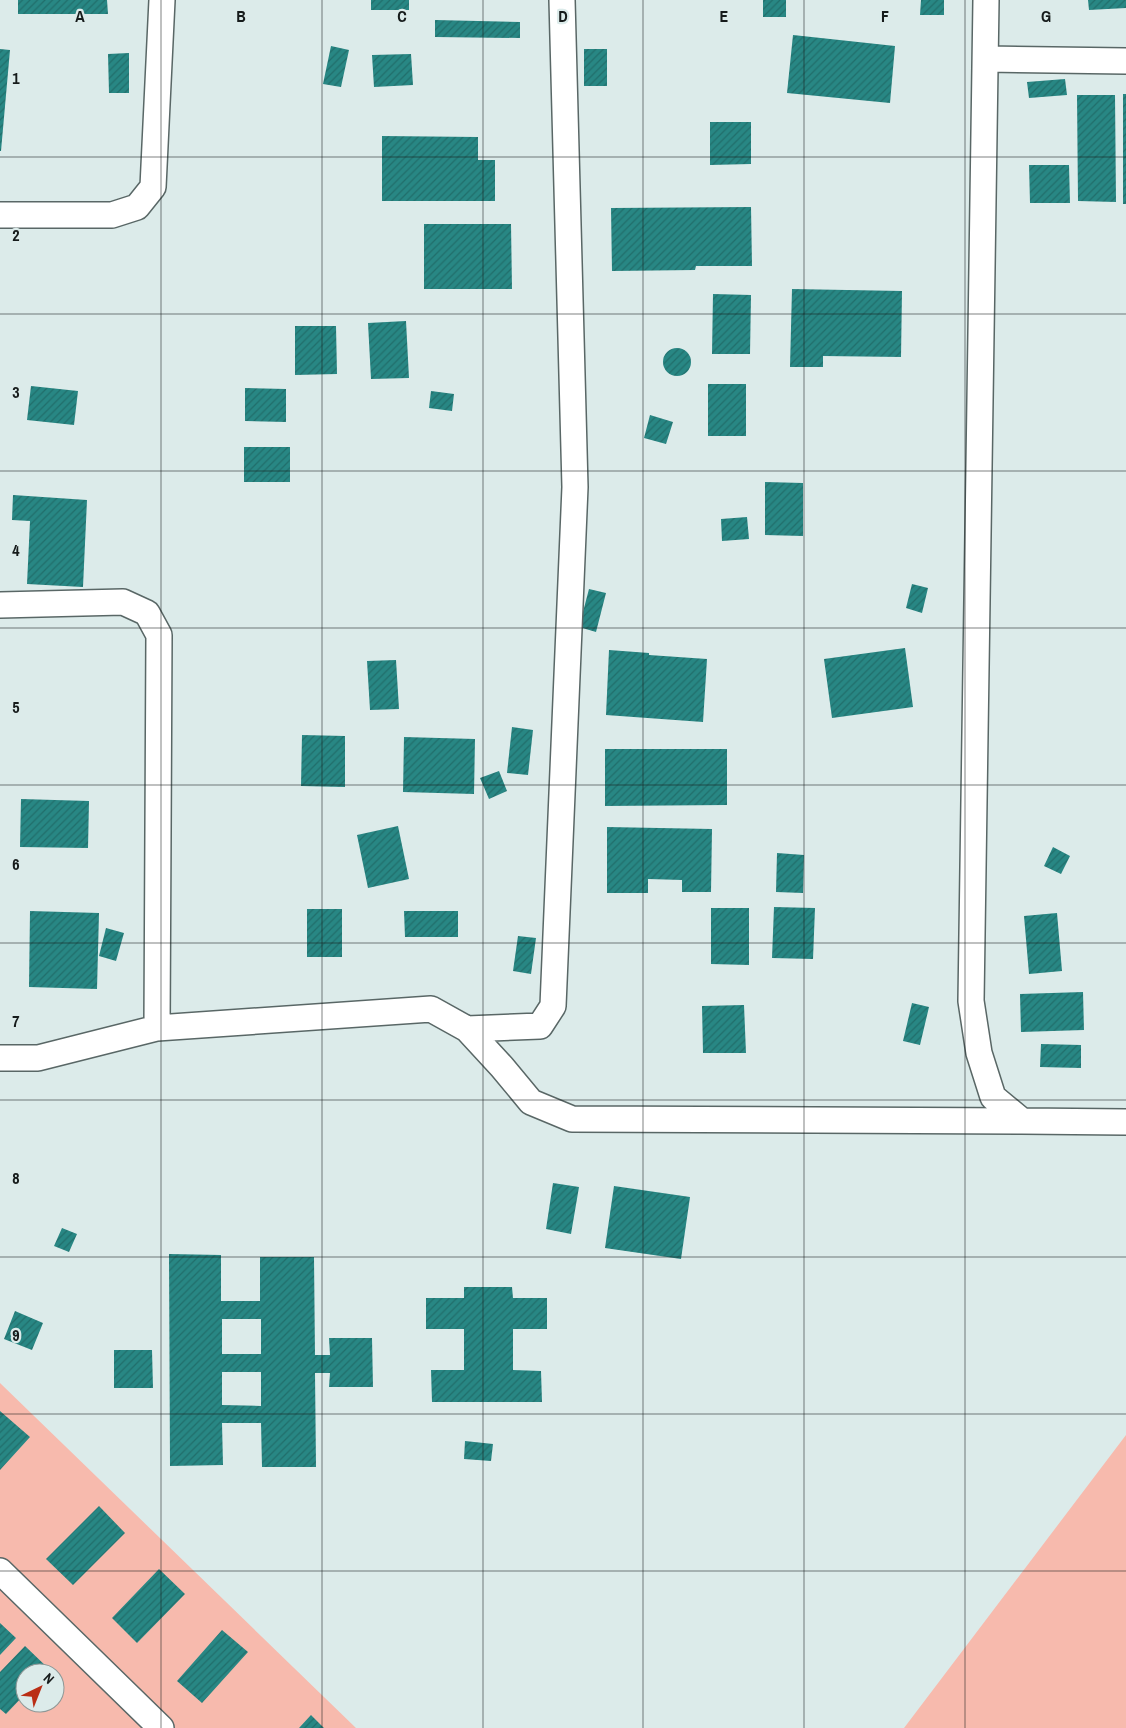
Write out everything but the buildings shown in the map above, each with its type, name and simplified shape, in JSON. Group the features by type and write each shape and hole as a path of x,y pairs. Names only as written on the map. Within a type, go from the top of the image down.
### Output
{"street":[{"path":"0,215 112,215 137,207 153,187 162,0"},
{"path":"466,1029 540,1026 553,1006 575,487 562,0"},
{"path":"986,0 971,1001 979,1053 993,1097 1022,1121"},
{"path":"986,59 1126,61"},
{"path":"0,605 123,602 147,613 159,636 157,1028"},
{"path":"0,1058 38,1058 157,1028 431,1009 466,1029 531,1102 572,1119 1126,1122"},
{"path":"0,1571 161,1728"}],"shaded area":[{"path":"0,1383 356,1728 0,1728"},
{"path":"1126,1435 1126,1728 904,1728"}]}
